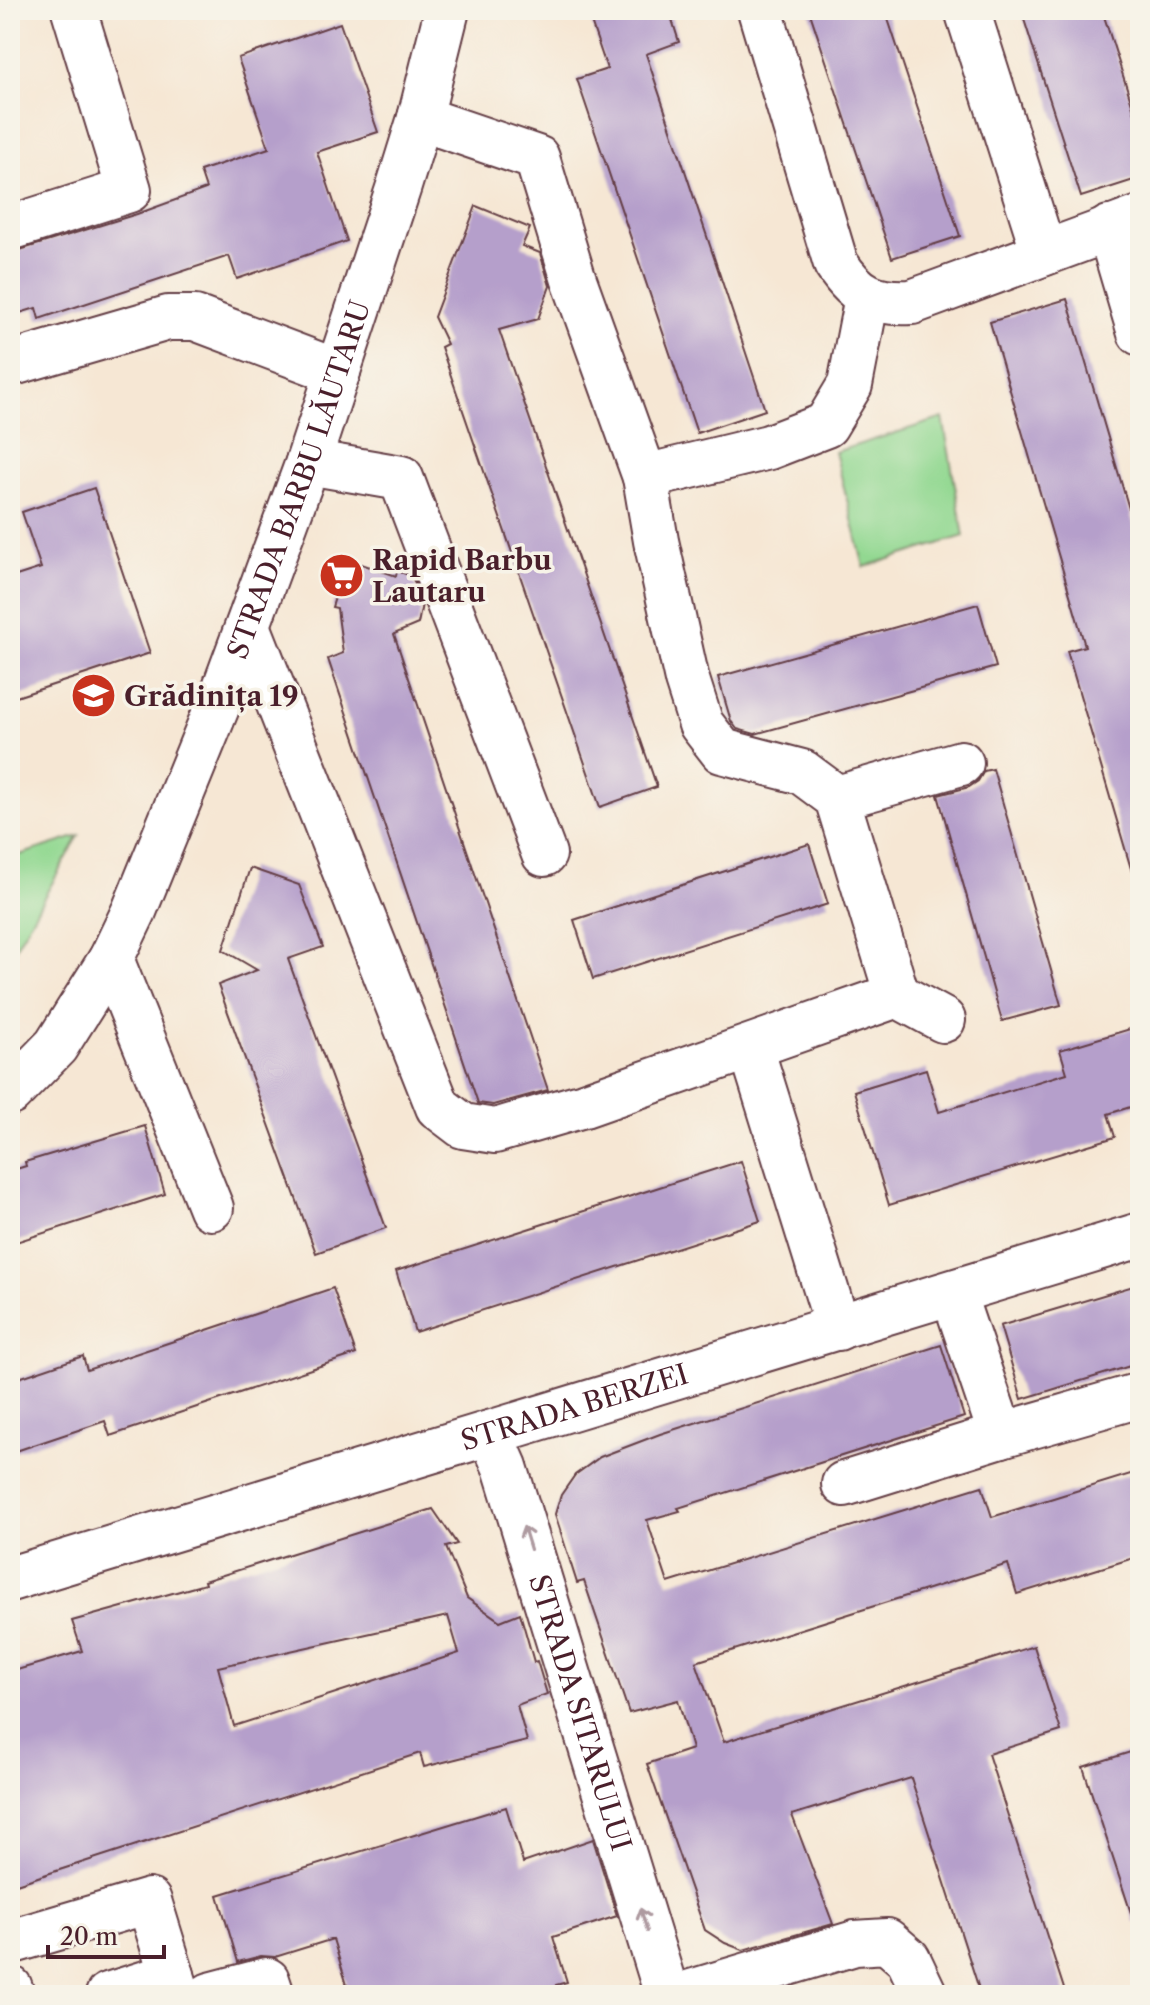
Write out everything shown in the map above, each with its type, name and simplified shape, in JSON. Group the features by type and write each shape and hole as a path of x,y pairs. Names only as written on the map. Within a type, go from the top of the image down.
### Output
{"street":[{"path":"10,228 129,190 74,10"},
{"name":"STRADA BARBU LĂUTARU","path":"10,1093 56,1046 111,959 134,911 248,626 308,462 420,118 447,10"},
{"path":"760,10 836,264 849,284 867,297 890,303 912,302 1125,223 1140,333"},
{"path":"967,10 1044,253"},
{"path":"420,118 537,158 573,277 645,477 687,680 701,724 722,751 802,772 837,798 897,995 943,1020"},
{"path":"645,477 769,447 826,425 850,385 867,297"},
{"path":"10,364 168,318 195,318 338,372"},
{"path":"308,462 401,478 544,854"},
{"path":"248,626 438,1107 463,1126 495,1131 584,1105 897,995"},
{"path":"837,798 961,763"},
{"path":"111,959 211,1208"},
{"path":"751,1048 838,1328"},
{"name":"STRADA BERZEI","path":"10,1579 1140,1235"},
{"path":"953,1293 1001,1435"},
{"path":"844,1484 1140,1395"},
{"name":"STRADA SITARULUI","path":"490,1433 505,1467 667,1995"},
{"path":"10,1942 149,1901 175,1985 108,1995"},
{"path":"681,1995 855,1943 887,1941 908,1959 925,1995"},
{"path":"210,1995 267,1980 272,1995"},
{"path":"10,1988 12,1995"}],"green space":[{"path":"943,418 964,536 864,567 835,452"},
{"path":"79,836 10,957 10,858"}],"building":[{"path":"587,10 669,10 679,42 646,54 765,410 697,433 577,79 607,69"},
{"path":"809,10 885,10 960,236 892,258"},
{"path":"1021,10 1102,10 1140,129 1140,178 1081,197"},
{"path":"340,23 378,132 317,152 347,241 237,279 229,256 39,319 36,308 10,316 10,253 206,189 200,171 269,148 238,58"},
{"path":"476,206 530,228 522,246 540,253 550,286 538,319 499,330 657,787 600,807 441,347 447,344 434,317"},
{"path":"1067,299 1140,546 1140,870 1132,872 1067,651 1085,646 990,322"},
{"path":"94,488 150,653 10,699 10,578 41,568 22,512"},
{"path":"347,559 396,576 397,571 412,576 422,604 418,624 394,634 548,1090 493,1105 478,1103 328,659 343,653 337,608 332,607"},
{"path":"978,604 996,667 755,734 737,729 731,721 718,677"},
{"path":"993,769 1061,1005 1002,1021 938,795 969,787 978,781 984,771"},
{"path":"809,844 828,904 593,979 574,920"},
{"path":"250,868 299,885 323,947 288,959 386,1228 316,1253 218,985 257,970 223,950"},
{"path":"1140,1026 1140,1104 1108,1114 1115,1137 889,1205 854,1091 926,1069 939,1112 1067,1073 1060,1050"},
{"path":"145,1126 165,1194 10,1244 10,1171 26,1166 25,1162"},
{"path":"741,1161 760,1221 415,1332 396,1271"},
{"path":"1140,1284 1140,1363 1022,1399 1000,1326"},
{"path":"333,1288 356,1354 110,1436 105,1421 10,1453 10,1381 83,1356 87,1370"},
{"path":"941,1345 964,1417 647,1520 668,1583 982,1486 992,1517 1140,1471 1140,1556 1017,1594 1008,1564 696,1662 724,1742 1034,1646 1061,1731 988,1754 1066,1995 981,1995 911,1778 792,1815 833,1924 743,1950 705,1930 647,1764 692,1749 678,1700 629,1713 584,1581 577,1583 555,1514 561,1495 575,1475 600,1457 660,1434"},
{"path":"433,1509 457,1544 446,1547 467,1598 500,1621 520,1613 547,1694 517,1705 527,1741 424,1767 420,1753 10,1886 10,1672 82,1651 72,1621 205,1584 204,1581","holes":["448,1616 459,1653 234,1726 218,1667"]},
{"path":"1140,1749 1140,1921 1134,1922 1083,1767"},
{"path":"506,1807 523,1863 593,1839 617,1916 553,1937 567,1982 556,1985 559,1995 350,1995 333,1939 275,1957 261,1956 238,1962 218,1895"}],"place":[{"name":"Rapid Barbu Lautaru","path":"341,576"},
{"name":"Grădinița 19","path":"93,696"}]}
